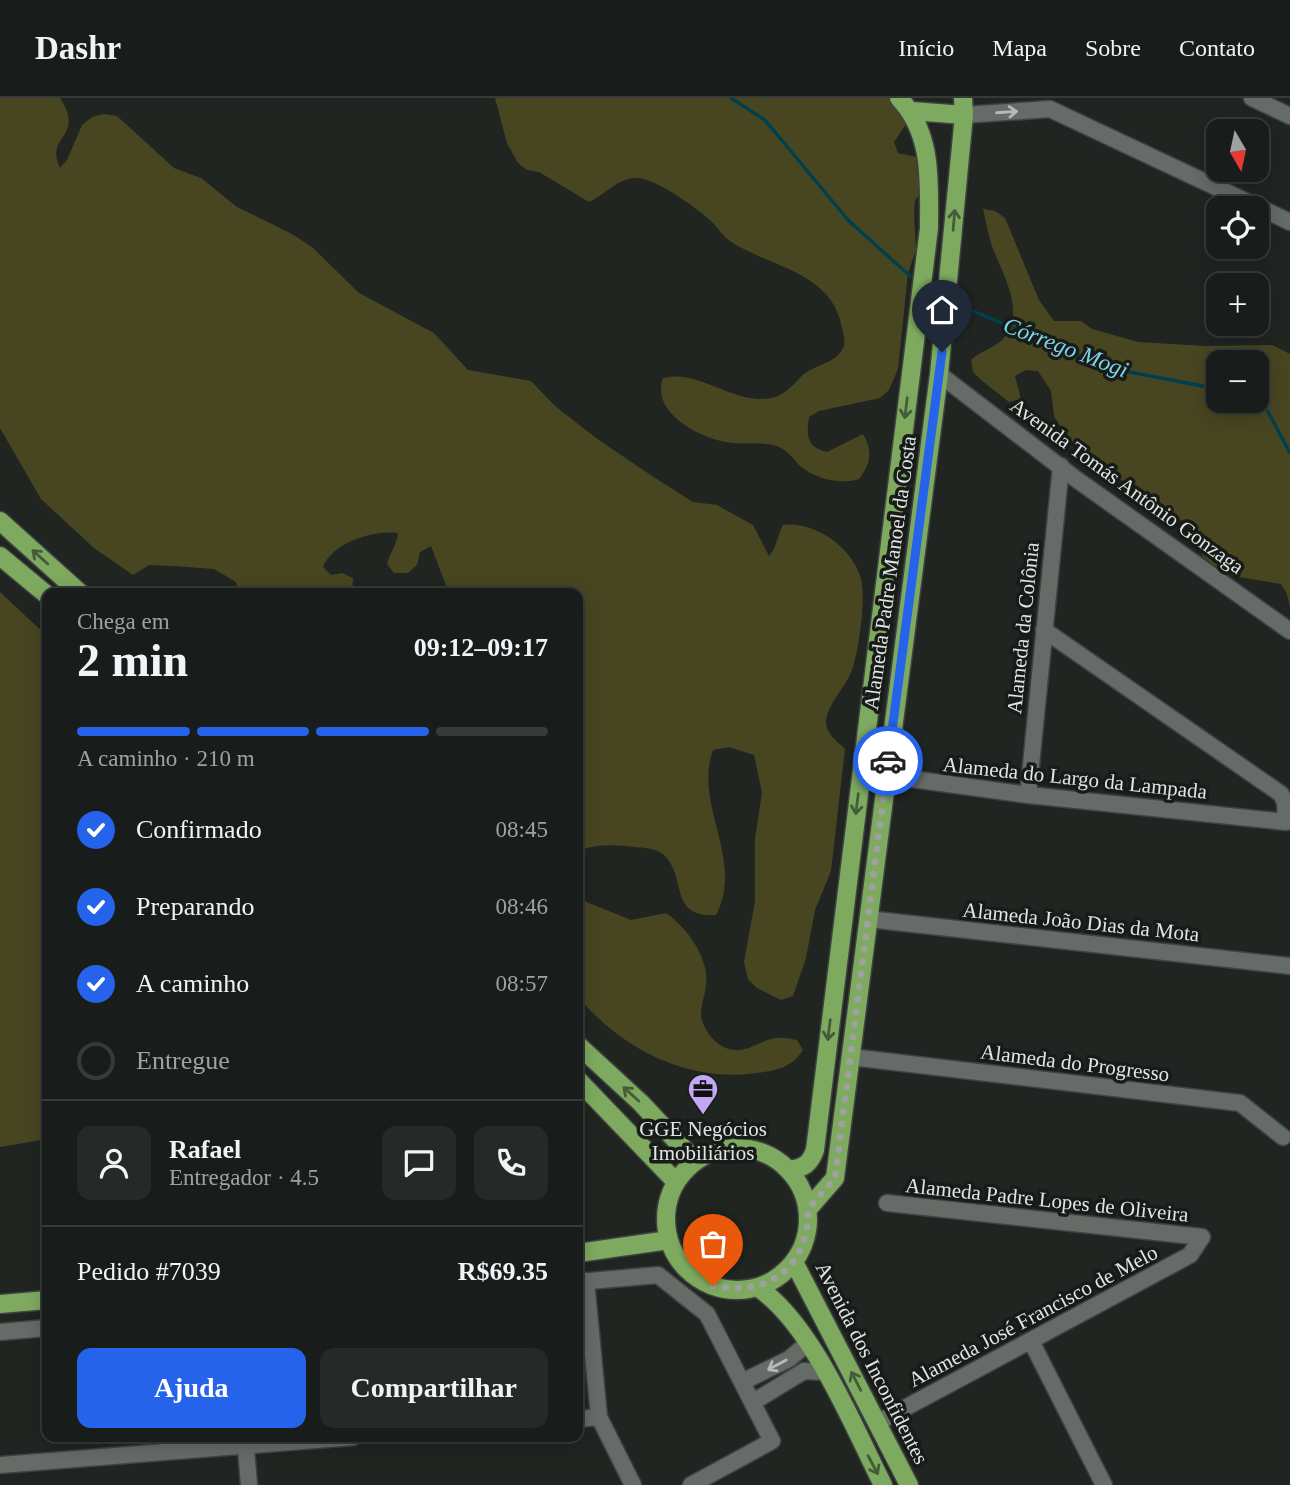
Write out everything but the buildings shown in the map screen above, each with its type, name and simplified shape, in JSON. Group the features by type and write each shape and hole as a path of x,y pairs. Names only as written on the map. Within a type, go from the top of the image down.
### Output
{"main road":[{"name":"Alameda Padre Manoel da Costa","path":"789,1170 801,1168 811,1161 815,1150 929,228 929,170 923,137 912,111 899,98"},
{"name":"Alameda Padre Manoel da Costa","path":"808,1209 835,1178 939,374 964,106"},
{"path":"912,111 964,106"},
{"path":"0,521 74,588"},
{"path":"0,556 42,591"},
{"path":"583,1050 641,1103 695,1161"},
{"path":"583,1085 676,1182"},
{"path":"731,1148 750,1149 768,1154 789,1170 804,1193 808,1209 808,1228 794,1262 778,1277 757,1287 724,1288 694,1275 678,1259 669,1240 666,1220 668,1200 676,1182 695,1161 712,1152 731,1148"},
{"path":"583,1252 669,1240"},
{"name":"Avenida dos Inconfidentes","path":"794,1262 909,1485"},
{"path":"757,1287 776,1299 808,1343 883,1485"},
{"path":"0,1304 42,1300"},
{"path":"856,1433 877,1423"}],"street":[{"path":"1035,98 1050,109 1290,222"},
{"path":"1252,98 1290,116"},
{"path":"964,106 1050,109"},
{"name":"Avenida Tomás Antônio Gonzaga","path":"939,374 1060,466 1290,631"},
{"name":"Alameda da Colônia","path":"1028,795 1060,466"},
{"name":"Alameda do Largo da Lampada","path":"860,772 1028,795 1286,822 1285,802 1281,794 1044,630"},
{"name":"Alameda João Dias da Mota","path":"868,919 1290,965"},
{"name":"Alameda do Progresso","path":"851,1057 1240,1103 1283,1136"},
{"name":"Alameda Padre Lopes de Oliveira","path":"887,1203 1202,1237"},
{"name":"Alameda José Francisco de Melo","path":"877,1423 1190,1255 1202,1237"},
{"path":"583,1282 658,1275 707,1314 772,1441 691,1485"},
{"path":"583,1290 599,1417 633,1485"},
{"path":"0,1332 42,1328"},
{"path":"1031,1341 1104,1485"},
{"path":"742,1382 789,1359 808,1343"},
{"path":"753,1402 804,1371 825,1372"},
{"path":"583,1419 599,1417"},
{"path":"0,1465 235,1442"},
{"path":"245,1442 250,1485"}],"shaded area":[{"path":"0,98 60,98 69,121 57,149 56,157 60,168 67,160 82,125 92,117 104,114 117,116 174,168 201,178 237,207 292,234 312,247 359,293 434,333 468,370 531,381 555,406 649,474 693,502 717,505 753,525 769,556 783,525 808,527 831,539 850,557 857,568 861,579 862,611 852,670 827,716 826,723 830,734 845,749 831,871 815,910 806,958 793,996 781,1000 757,988 748,979 744,962 755,901 755,838 762,793 754,755 729,747 713,750 709,791 725,873 723,894 716,915 691,910 681,894 671,864 661,852 610,845 584,849 583,855 583,588 447,588 431,546 420,552 417,565 408,573 394,573 387,564 398,533 377,534 354,540 335,551 328,559 323,567 331,575 342,573 353,578 352,588 237,588 236,582 214,569 149,565 133,575 94,548 41,499 0,428"},
{"path":"495,98 892,98 907,123 894,142 898,153 921,158 921,192 915,201 914,213 916,250 908,273 898,369 889,390 880,398 819,411 809,417 808,424 809,440 815,447 827,452 863,434 869,457 859,479 828,480 805,470 779,447 728,442 698,433 669,410 661,390 663,378 677,376 691,378 747,397 761,399 784,393 804,374 837,356 844,347 844,335 836,309 826,294 797,273 730,241 697,209 653,182 628,179 589,202 539,172 527,170 518,163 507,143"},
{"path":"983,209 995,211 1005,218 1039,300 1054,321 1081,321 1092,329 1138,342 1205,346 1272,345 1290,354 1290,607 1281,584 1233,576 1212,564 1203,557 1196,536 1174,513 1107,471 1078,449 1054,416 1051,391 1038,371 1026,370 1015,376 1021,399 1009,402 973,372 971,360 1003,339 1013,317 1010,292 992,246"},
{"path":"0,592 42,631 42,1140 0,1147"},
{"path":"583,898 584,901 631,920 666,913 684,929 698,949 706,971 701,1017 706,1029 719,1044 729,1049 741,1050 770,1039 786,1038 797,1040 803,1050 789,1064 771,1071 731,1075 706,1073 682,1067 636,1047 595,1016 583,1003"}],"waterway":[{"name":"Córrego Mogi","path":"731,98 765,120 848,220 910,276"},
{"name":"Córrego Mogi","path":"959,305 1109,368 1206,387"},
{"name":"Córrego Mogi","path":"1269,413 1290,453"}],"way so far":[{"path":"713,1286 735,1290 757,1287 778,1277 794,1262 803,1246 808,1228 808,1209 835,1178 888,761"}],"place":[{"name":"GGE Negócios Imobiliários","path":"703,1116"}],"route":[{"path":"888,761 942,352"}]}
